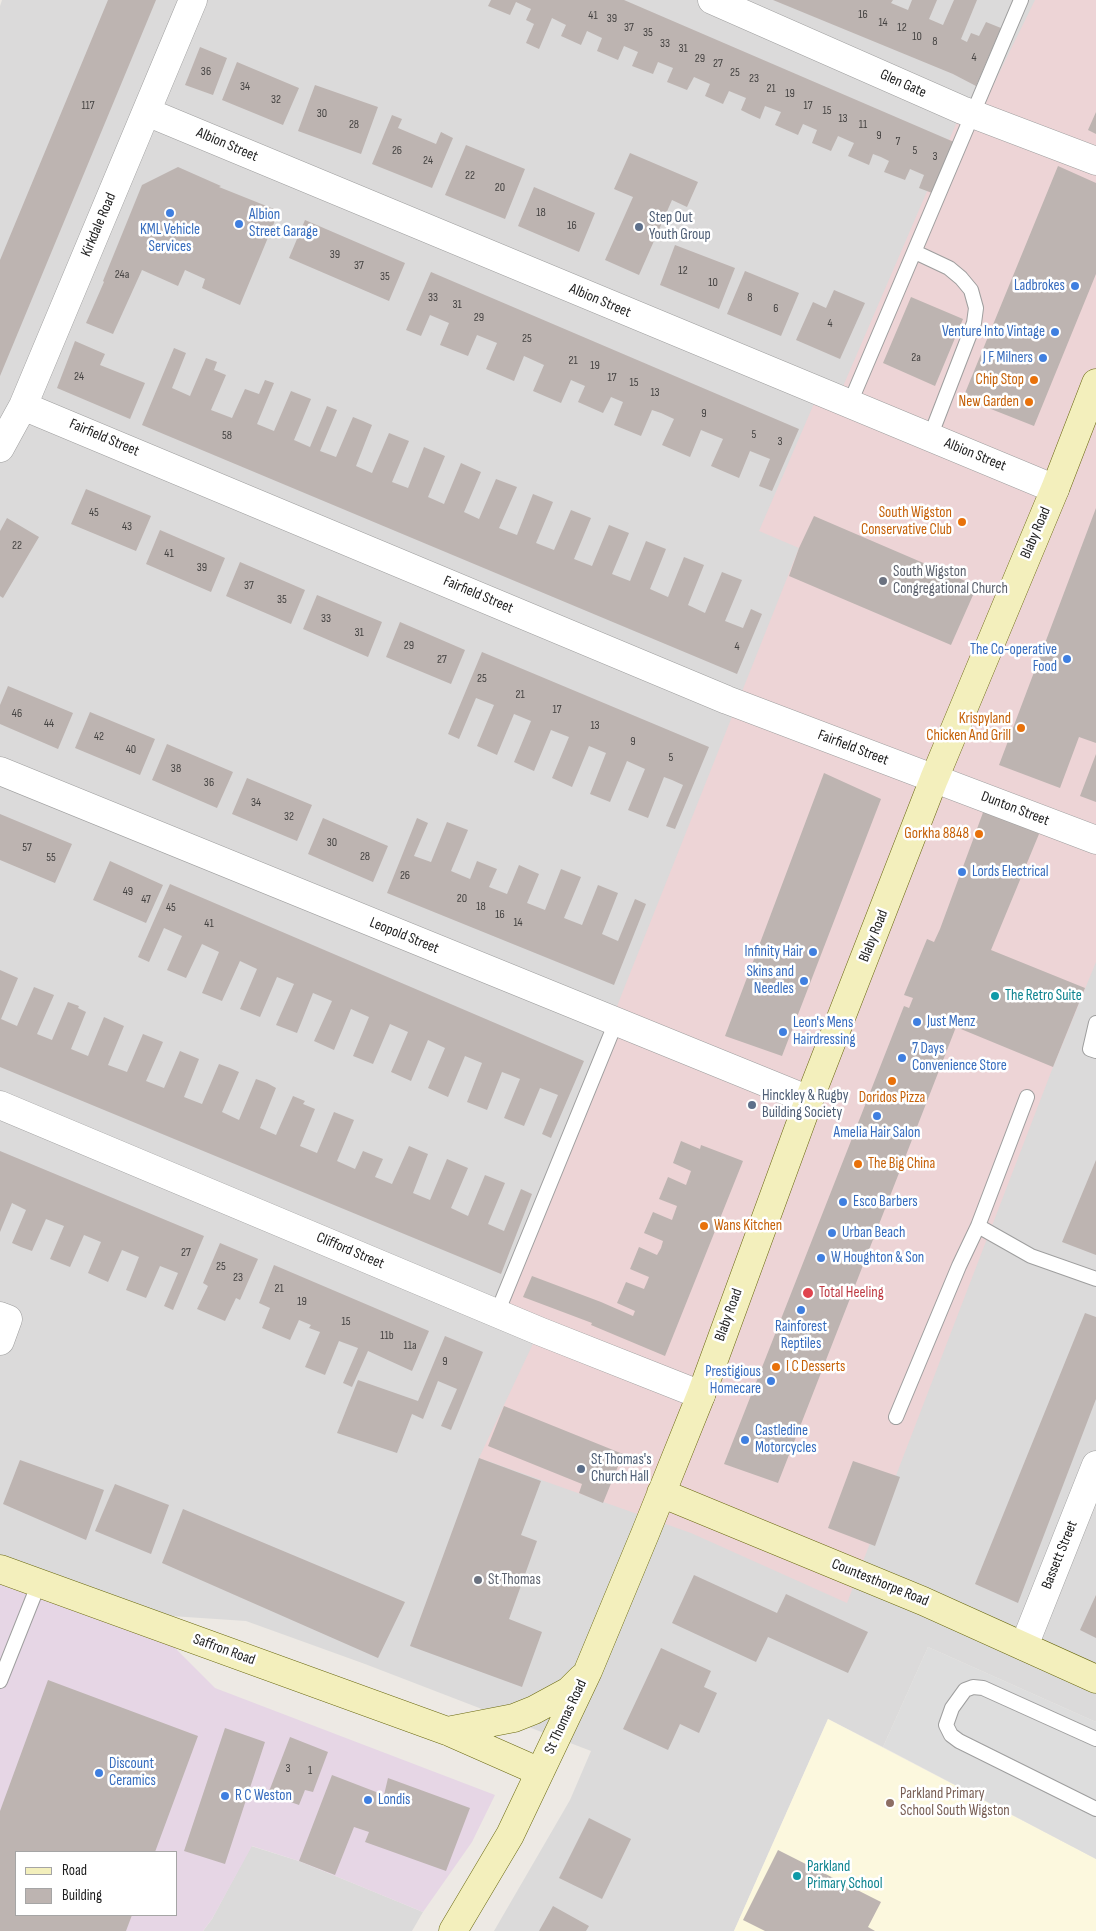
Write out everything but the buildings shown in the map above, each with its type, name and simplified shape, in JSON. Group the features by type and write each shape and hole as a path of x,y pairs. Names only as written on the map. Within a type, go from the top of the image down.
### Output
{"main road":[{"name":"Blaby Road","path":"661,1493 700,1395 809,1100 934,779 1055,489 1096,383"},
{"name":"Countesthorpe Road","path":"661,1493 923,1601 1096,1679"},
{"name":"St Thomas Road","path":"453,1931 510,1834 588,1671 661,1493"},
{"name":"Saffron Road","path":"0,1569 447,1731 540,1772"},
{"path":"447,1731 514,1718 534,1710 569,1691 588,1671"}],"street":[{"name":"Kirkdale Road","path":"0,448 23,406 193,0"},
{"name":"Glen Gate","path":"712,0 972,114 1096,161"},
{"name":"Albion Street","path":"147,112 1055,489"},
{"name":"Fairfield Street","path":"23,406 728,700 934,779"},
{"name":"Leopold Street","path":"0,771 809,1100"},
{"name":"Dunton Street","path":"934,779 1096,840"},
{"name":"Clifford Street","path":"0,1105 498,1313 700,1395"},
{"path":"0,1316 8,1319 0,1341"},
{"name":"Bassett Street","path":"1024,1646 1096,1465"}],"lane":[{"path":"850,403 1021,0"},
{"path":"915,252 949,268 961,278 971,290 976,308 974,324 930,437"},
{"path":"498,1313 616,1022"},
{"path":"1096,1022 1090,1049 1096,1051"},
{"path":"896,1417 959,1266 978,1226 1027,1097"},
{"path":"978,1226 1031,1256 1096,1279"},
{"path":"0,1681 39,1583"},
{"path":"1096,1739 984,1688 974,1687 965,1690 952,1708 946,1726 951,1735 959,1741 1096,1809"}],"shaded area":[{"path":"2,0 1096,0 1096,1722 928,1647 883,1747 828,1719 734,1931 494,1931 570,1800 591,1751 365,1664 246,1621 141,1614 0,1569 0,6"},
{"path":"1035,0 1096,0 1096,962 1053,1067 847,1603 691,1533 479,1458 539,1331 498,1313 623,991 799,548 759,531 819,392 838,398 962,110 978,116"},
{"path":"0,1569 141,1614 215,1688 495,1795 472,1842 423,1912 299,1861 252,1846 212,1919 203,1931 0,1931"},
{"path":"928,1647 1096,1722 1096,1859 883,1747"},
{"name":"Parkland Primary School South Wigston","path":"828,1719 1096,1859 1096,1931 734,1931"},
{"path":"251,1846 299,1861 423,1912 412,1931 203,1931 212,1919"}],"place":[{"name":"KML Vehicle Services","path":"170,213"},
{"name":"Albion Street Garage","path":"239,224"},
{"name":"Step Out Youth Group","path":"639,227"},
{"name":"Ladbrokes","path":"1075,286"},
{"name":"Venture Into Vintage","path":"1055,332"},
{"name":"J F Milners","path":"1043,358"},
{"name":"Chip Stop","path":"1034,380"},
{"name":"New Garden","path":"1029,402"},
{"name":"South Wigston Conservative Club","path":"962,522"},
{"name":"South Wigston Congregational Church","path":"883,581"},
{"name":"The Co-operative Food","path":"1067,659"},
{"name":"Krispyland Chicken And Grill","path":"1021,728"},
{"name":"Gorkha 8848","path":"979,834"},
{"name":"Lords Electrical","path":"962,872"},
{"name":"Infinity Hair","path":"813,952"},
{"name":"Skins and Needles","path":"804,981"},
{"name":"The Retro Suite","path":"995,996"},
{"name":"Just Menz","path":"917,1022"},
{"name":"Leon's Mens Hairdressing","path":"783,1032"},
{"name":"7 Days Convenience Store","path":"902,1058"},
{"name":"Doridos Pizza","path":"892,1081"},
{"name":"Hinckley & Rugby Building Society","path":"752,1105"},
{"name":"Amelia Hair Salon","path":"877,1116"},
{"name":"The Big China","path":"858,1164"},
{"name":"Esco Barbers","path":"843,1202"},
{"name":"Wans Kitchen","path":"704,1226"},
{"name":"Urban Beach","path":"832,1233"},
{"name":"W Houghton & Son","path":"821,1258"},
{"name":"Total Heeling","path":"808,1293"},
{"name":"Rainforest Reptiles","path":"801,1310"},
{"name":"I C Desserts","path":"776,1367"},
{"name":"Prestigious Homecare","path":"771,1381"},
{"name":"Castledine Motorcycles","path":"745,1440"},
{"name":"St Thomas's Church Hall","path":"581,1469"},
{"name":"St Thomas","path":"478,1580"},
{"name":"Discount Ceramics","path":"99,1773"},
{"name":"R C Weston","path":"225,1796"},
{"name":"Londis","path":"368,1800"},
{"name":"Parkland Primary School South Wigston","path":"890,1803"},
{"name":"Parkland Primary School","path":"797,1876"}]}
